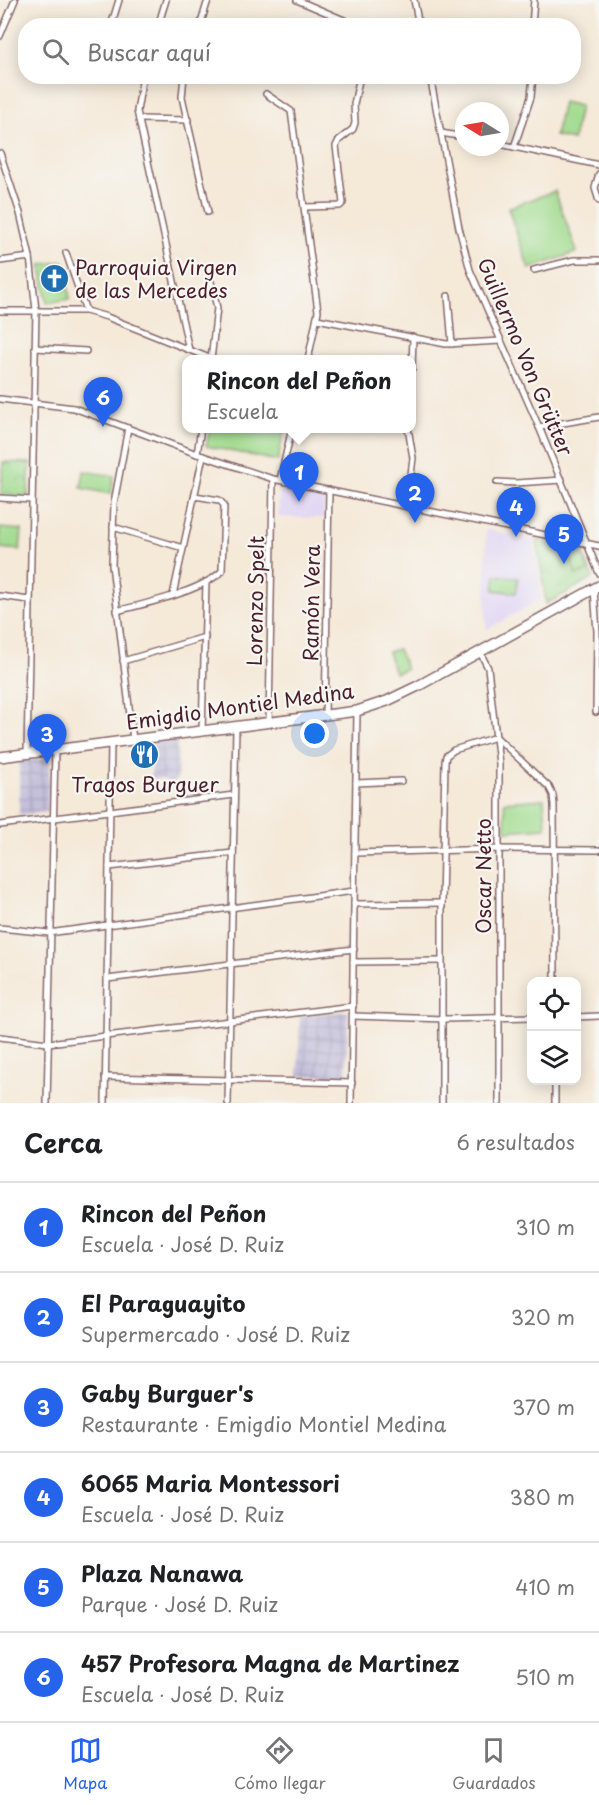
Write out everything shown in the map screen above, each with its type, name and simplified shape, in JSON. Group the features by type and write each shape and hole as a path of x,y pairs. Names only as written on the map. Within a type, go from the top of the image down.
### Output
{"main road":[{"name":"Emigdio Montiel Medina","path":"0,757 325,717 357,711 394,698 597,588"}],"street":[{"path":"0,36 15,0"},
{"path":"113,18 119,0"},
{"path":"160,18 166,0"},
{"path":"202,18 208,0"},
{"path":"297,0 339,18"},
{"path":"414,0 417,18"},
{"path":"533,18 534,0"},
{"path":"142,84 138,104 139,120 189,350"},
{"path":"183,84 182,97 208,212"},
{"path":"305,207 340,206 343,202 336,146 339,140 353,129 354,104 358,84"},
{"name":"Guillermo Von Grütter","path":"432,84 459,228 470,270 562,480 599,573"},
{"path":"514,147 531,97 532,84"},
{"path":"266,94 291,111 318,311 309,355"},
{"path":"139,120 188,120"},
{"path":"441,133 455,135"},
{"path":"509,146 599,165"},
{"path":"0,153 20,213 30,257 36,310 27,754"},
{"path":"599,174 595,188 599,201"},
{"path":"66,253 86,311"},
{"path":"0,261 30,257"},
{"path":"534,270 574,261 599,260"},
{"path":"211,282 217,308 212,355"},
{"path":"448,296 452,344"},
{"path":"0,311 86,311 107,317 202,355"},
{"path":"317,319 452,344 501,341"},
{"path":"412,355 413,337"},
{"path":"35,348 87,351"},
{"path":"0,399 74,408 197,454 273,479 599,546"},
{"path":"539,427 599,417"},
{"path":"128,428 114,503 112,565 133,740"},
{"path":"197,454 200,433"},
{"path":"280,480 291,433"},
{"path":"407,507 413,458 409,433"},
{"path":"173,595 203,456"},
{"name":"Lorenzo Spelt","path":"270,724 273,479"},
{"path":"497,482 562,480"},
{"name":"Ramón Vera","path":"325,717 329,490"},
{"path":"117,611 173,595 206,582 224,568 224,505 219,500 195,496"},
{"path":"0,498 32,500"},
{"path":"113,527 183,548"},
{"path":"202,732 206,582"},
{"path":"596,712 597,588"},
{"path":"0,596 29,600"},
{"path":"123,661 205,637"},
{"name":"Oscar Netto","path":"480,652 488,668 499,764 499,1103"},
{"path":"351,1103 357,711"},
{"path":"228,1103 236,728"},
{"path":"442,1103 441,903 446,756 454,750 496,737 549,787 553,795 555,977"},
{"path":"105,1103 111,743"},
{"path":"47,1103 55,750"},
{"path":"356,783 401,781"},
{"path":"0,825 234,795"},
{"path":"355,853 499,849 599,850"},
{"path":"109,867 233,853"},
{"path":"0,928 51,933 354,891"},
{"path":"354,904 441,903"},
{"path":"107,979 354,949"},
{"path":"353,962 441,961"},
{"path":"0,1037 48,1043 353,1006"},
{"path":"353,1016 527,1017"},
{"path":"581,1017 599,1016"},
{"path":"105,1077 352,1083"},
{"path":"555,1085 555,1103"}],"shaded area":[{"path":"280,485 324,494 324,518 278,517"},
{"path":"486,529 534,540 541,599 486,630"},
{"path":"177,740 178,778 172,784 163,779 151,779 152,743"},
{"path":"50,758 47,812 19,815 19,761"},
{"path":"348,1011 346,1076 298,1076 300,1016"}],"green space":[{"path":"563,102 580,106 573,140 555,136"},
{"path":"555,191 577,252 529,269 508,208"},
{"path":"63,261 70,299 47,303 41,265"},
{"path":"209,433 283,433 278,461 206,446"},
{"path":"3,462 30,463 28,496 1,495"},
{"path":"84,471 114,476 111,494 81,488"},
{"path":"0,528 22,530 20,550 0,548"},
{"path":"537,540 582,550 593,578 546,604"},
{"path":"582,552 588,571 576,575 570,556"},
{"path":"496,575 518,578 516,593 494,590"},
{"path":"398,649 406,669 395,673 388,652"},
{"path":"544,799 546,828 506,831 504,802"}],"place":[{"name":"Parroquia Virgen de las Mercedes","path":"54,279"},
{"name":"457 Profesora Magna de Martinez","path":"103,427"},
{"name":"Rincon del Peñon","path":"299,502"},
{"name":"El Paraguayito","path":"415,523"},
{"name":"6065 Maria Montessori","path":"516,537"},
{"name":"Plaza Nanawa","path":"564,564"},
{"name":"Tragos Burguer","path":"145,754"},
{"name":"Gaby Burguer's","path":"47,764"}]}
